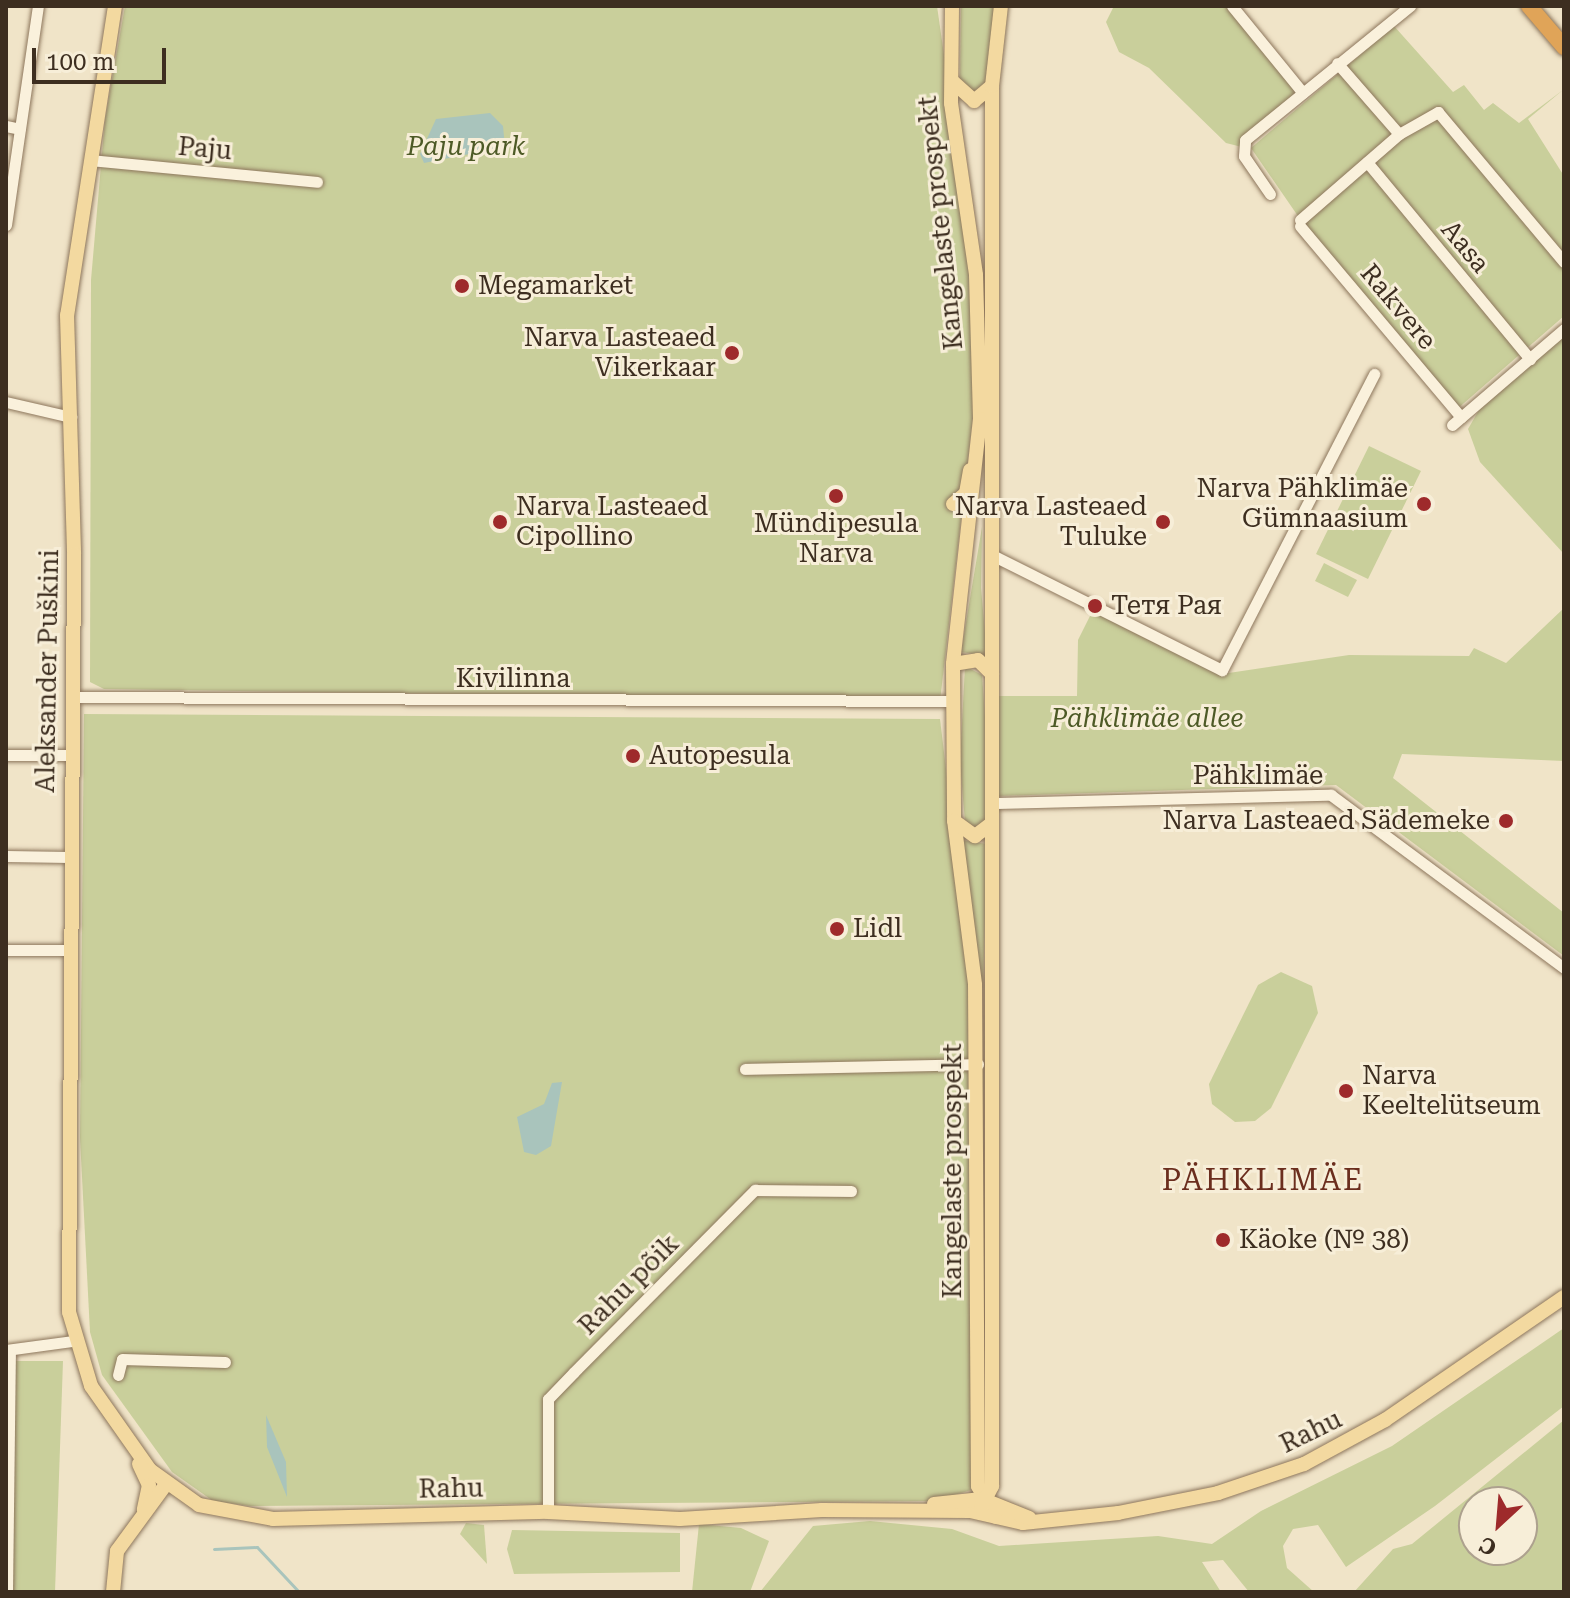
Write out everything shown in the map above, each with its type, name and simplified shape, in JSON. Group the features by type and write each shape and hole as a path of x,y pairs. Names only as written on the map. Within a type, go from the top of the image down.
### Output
{"highway":[{"path":"1529,6 1564,47"},
{"path":"1540,6 1564,35"}],"main road":[{"name":"Aleksander Puškini","path":"73,1341 69,950 72,697 70,277 115,6"},
{"name":"Kangelaste prospekt","path":"952,6 951,77 976,275 980,419 975,507 953,664 954,820 978,1064 985,1495"},
{"name":"Kangelaste prospekt","path":"985,1495 992,823 992,86 1001,6"},
{"name":"Kangelaste prospekt","path":"951,77 961,96 974,101 992,86"},
{"path":"953,504 966,493 980,419"},
{"path":"975,507 992,511"},
{"path":"953,664 978,660 992,675"},
{"path":"954,820 975,836 992,823"},
{"name":"Rahu","path":"73,1341 91,1386 133,1453 166,1484 195,1503 273,1519 548,1512 651,1519 916,1511 968,1505 995,1517 1041,1520 1191,1500 1304,1464 1399,1412 1564,1297"},
{"path":"133,1453 149,1485 143,1513"},
{"path":"113,1592 117,1551 166,1484"},
{"path":"968,1505 985,1495 995,1517"},
{"name":"Rahu","path":"985,1495 1018,1514 1041,1520"},
{"path":"143,1513 168,1501 195,1503"}],"street":[{"path":"6,225 38,6"},
{"path":"1232,6 1303,93"},
{"path":"1270,194 1242,147 1337,63 1410,6"},
{"path":"1337,63 1399,134"},
{"path":"1367,162 1399,134 1438,112 1564,262"},
{"path":"6,126 20,129"},
{"name":"Paju","path":"90,160 317,182"},
{"name":"Rakvere","path":"1367,162 1300,223 1457,421 1530,359"},
{"name":"Aasa","path":"1367,162 1530,359"},
{"path":"1530,359 1564,329"},
{"path":"992,555 1222,670 1374,374"},
{"path":"6,402 71,417"},
{"name":"Kivilinna","path":"72,697 954,701"},
{"path":"6,755 69,755"},
{"name":"Pähklimäe","path":"992,803 1331,795 1564,968"},
{"path":"6,856 69,857"},
{"path":"6,950 69,950"},
{"path":"745,1069 978,1064"},
{"name":"Rahu põik","path":"548,1512 548,1399 755,1190 851,1191"},
{"path":"7,1592 8,1350 73,1341"},
{"path":"118,1375 122,1359 225,1362"}],"green space":[{"name":"Paju park","path":"125,6 937,6 974,265 973,417 940,701 104,689 90,682 91,280 105,119"},
{"path":"961,6 994,6 986,86 977,95 960,80"},
{"path":"1114,6 1230,6 1303,93 1242,147 1226,143 1149,68 1119,52 1106,22"},
{"path":"1394,26 1453,92 1464,85 1484,110 1493,103 1519,123 1563,90 1528,119 1564,176 1564,316 1456,410 1311,235 1251,148"},
{"path":"1564,336 1564,554 1480,462 1468,429 1479,410"},
{"path":"1369,446 1421,471 1368,579 1316,554"},
{"path":"982,527 981,588 987,656 961,652"},
{"path":"1324,563 1357,580 1348,597 1315,581"},
{"name":"Pähklimäe allee","path":"1564,608 1564,761 1402,754 1393,778 1564,913 1564,956 1336,785 998,796 997,696 1077,696 1078,640 1093,610 1222,674 1349,655 1469,656 1474,648 1506,663"},
{"path":"965,666 982,675 986,731 986,822 977,832 965,822 960,762"},
{"path":"84,714 940,719 976,1020 971,1490 935,1501 250,1506 213,1501 172,1472 102,1375 90,1332 80,1138"},
{"path":"961,840 987,844 983,989"},
{"path":"1281,972 1312,986 1318,1013 1271,1108 1255,1121 1235,1122 1212,1104 1209,1084 1258,985"},
{"path":"1564,1328 1564,1406 1435,1506 1346,1567 1318,1525 1293,1529 1283,1546 1287,1568 1314,1592 1249,1592 1223,1560 1202,1562 1221,1592 760,1592 813,1526 870,1521 952,1529 999,1546 1158,1536 1212,1544 1261,1511 1392,1446"},
{"path":"6,1361 63,1361 55,1592 6,1592"},
{"path":"1564,1420 1564,1592 1354,1592 1393,1549 1412,1544 1458,1506 1458,1566 1538,1566 1538,1486 1483,1486"},
{"path":"466,1523 484,1525 487,1564 460,1534"},
{"path":"699,1524 741,1528 769,1541 750,1592 692,1592"},
{"path":"512,1530 680,1533 680,1572 514,1574 507,1549"}],"water":[{"path":"490,113 503,126 505,147 424,163 420,154 436,119"},
{"path":"562,1082 551,1146 536,1155 524,1152 517,1117 544,1104 552,1083"},
{"path":"266,1415 286,1462 287,1497 267,1447"}],"waterway":[{"path":"214,1549 257,1547 299,1592"}],"place":[{"name":"Megamarket","path":"462,286"},
{"name":"Narva Lasteaed Vikerkaar","path":"732,353"},
{"name":"Mündipesula Narva","path":"836,496"},
{"name":"Narva Pähklimäe Gümnaasium","path":"1424,504"},
{"name":"Narva Lasteaed Cipollino","path":"500,522"},
{"name":"Narva Lasteaed Tuluke","path":"1163,522"},
{"name":"Тетя Рая","path":"1095,606"},
{"name":"Autopesula","path":"633,756"},
{"name":"Narva Lasteaed Sädemeke","path":"1506,821"},
{"name":"Lidl","path":"837,929"},
{"name":"Narva Keeltelütseum","path":"1346,1091"},
{"name":"Käoke (№ 38)","path":"1223,1240"}],"district":[{"name":"PÄHKLIMÄE","path":"1263,1180"}]}
